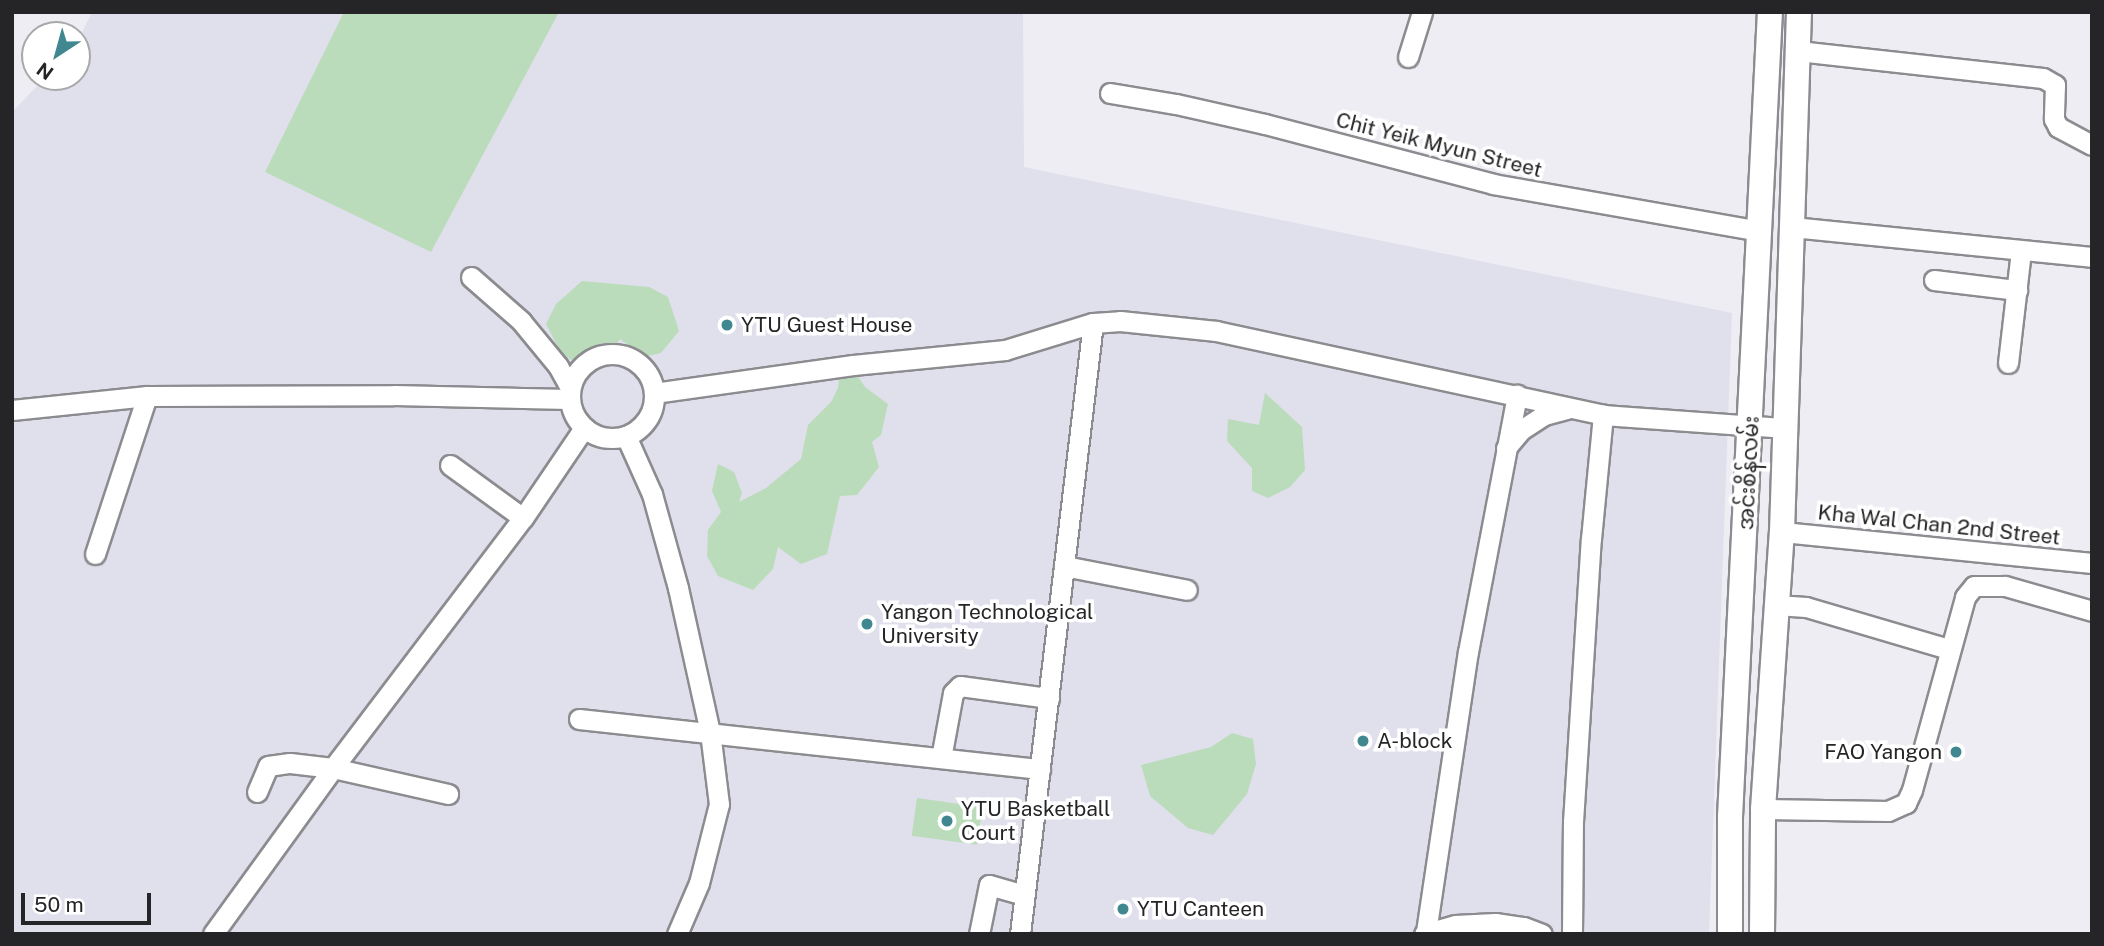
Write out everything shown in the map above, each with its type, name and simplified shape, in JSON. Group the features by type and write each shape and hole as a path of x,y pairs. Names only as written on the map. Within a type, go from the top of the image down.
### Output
{"main road":[{"name":"အင်းစိန်လမ်း","path":"1730,934 1730,817 1770,12"},
{"name":"အင်းစိန်လမ်း","path":"1762,934 1763,809 1782,532 1783,428 1799,12"}],"street":[{"path":"1408,57 1422,12"},
{"path":"1798,51 2043,78 2054,85 2054,120 2058,127 2092,145"},
{"name":"Chit Yeik Myun Street","path":"1110,93 1176,104 1265,124 1493,184 1760,231"},
{"path":"1792,228 2092,257"},
{"path":"2008,363 2021,251"},
{"path":"471,276 521,321 558,366 570,394 572,410 584,428 604,438 626,436 645,424 654,404 654,393 647,372 639,363 630,358 608,354 587,361 573,378 570,394"},
{"path":"1934,280 2017,290"},
{"path":"654,393 853,365 1005,350 1093,323 1120,321 1216,331 1603,415 1751,428 1783,428"},
{"path":"1020,934 1093,323"},
{"path":"12,410 147,396 570,394"},
{"path":"1517,395 1470,640 1425,933 1455,925 1495,923 1524,927 1542,934"},
{"path":"94,554 147,396"},
{"path":"1506,448 1521,430 1532,422 1544,415 1568,409"},
{"path":"1572,934 1573,822 1591,540 1603,415"},
{"path":"213,934 333,768 523,518 584,428"},
{"path":"626,436 656,508 678,588 710,732 719,804 699,883 677,934"},
{"path":"450,465 523,518"},
{"name":"Kha Wal Chan 2nd Street","path":"1782,532 2092,563"},
{"path":"1064,566 1187,590"},
{"path":"1763,809 1888,811 1906,803 1912,790 1965,597 1974,586 2005,586 2092,611"},
{"path":"1776,605 1806,607 1949,649"},
{"path":"942,758 953,693 960,686 1049,698"},
{"path":"579,719 1040,769"},
{"path":"257,792 268,766 290,763 333,768 448,794"},
{"path":"979,934 989,885 1025,895"}],"shaded area":[{"name":"Yangon Technological University","path":"92,12 1023,12 1024,167 1732,313 1709,934 12,934 12,112 32,91 91,91 91,21 88,21"}],"green space":[{"path":"344,12 559,12 431,252 265,172"},
{"path":"582,281 649,287 668,297 679,331 661,353 644,357 620,339 603,363 581,368 560,351 546,324 556,304"},
{"path":"853,369 865,387 888,404 881,435 872,442 879,467 857,495 840,496 827,554 801,564 778,547 773,569 753,590 718,576 707,556 708,530 721,512 712,491 718,464 734,472 742,493 739,502 766,488 801,459 808,425 831,402 838,388 840,371"},
{"path":"1265,393 1302,427 1305,470 1290,487 1268,498 1252,491 1252,468 1227,441 1228,419 1259,425"},
{"path":"1232,733 1253,739 1256,764 1247,794 1213,835 1188,828 1150,796 1141,765 1211,747"},
{"name":"YTU Basketball Court","path":"917,798 982,807 977,845 912,836"}],"place":[{"name":"YTU Guest House","path":"727,325"},
{"name":"Yangon Technological University","path":"867,624"},
{"name":"A-block","path":"1363,741"},
{"name":"FAO Yangon","path":"1956,752"},
{"name":"YTU Basketball Court","path":"947,821"},
{"name":"YTU Canteen","path":"1123,909"}]}
